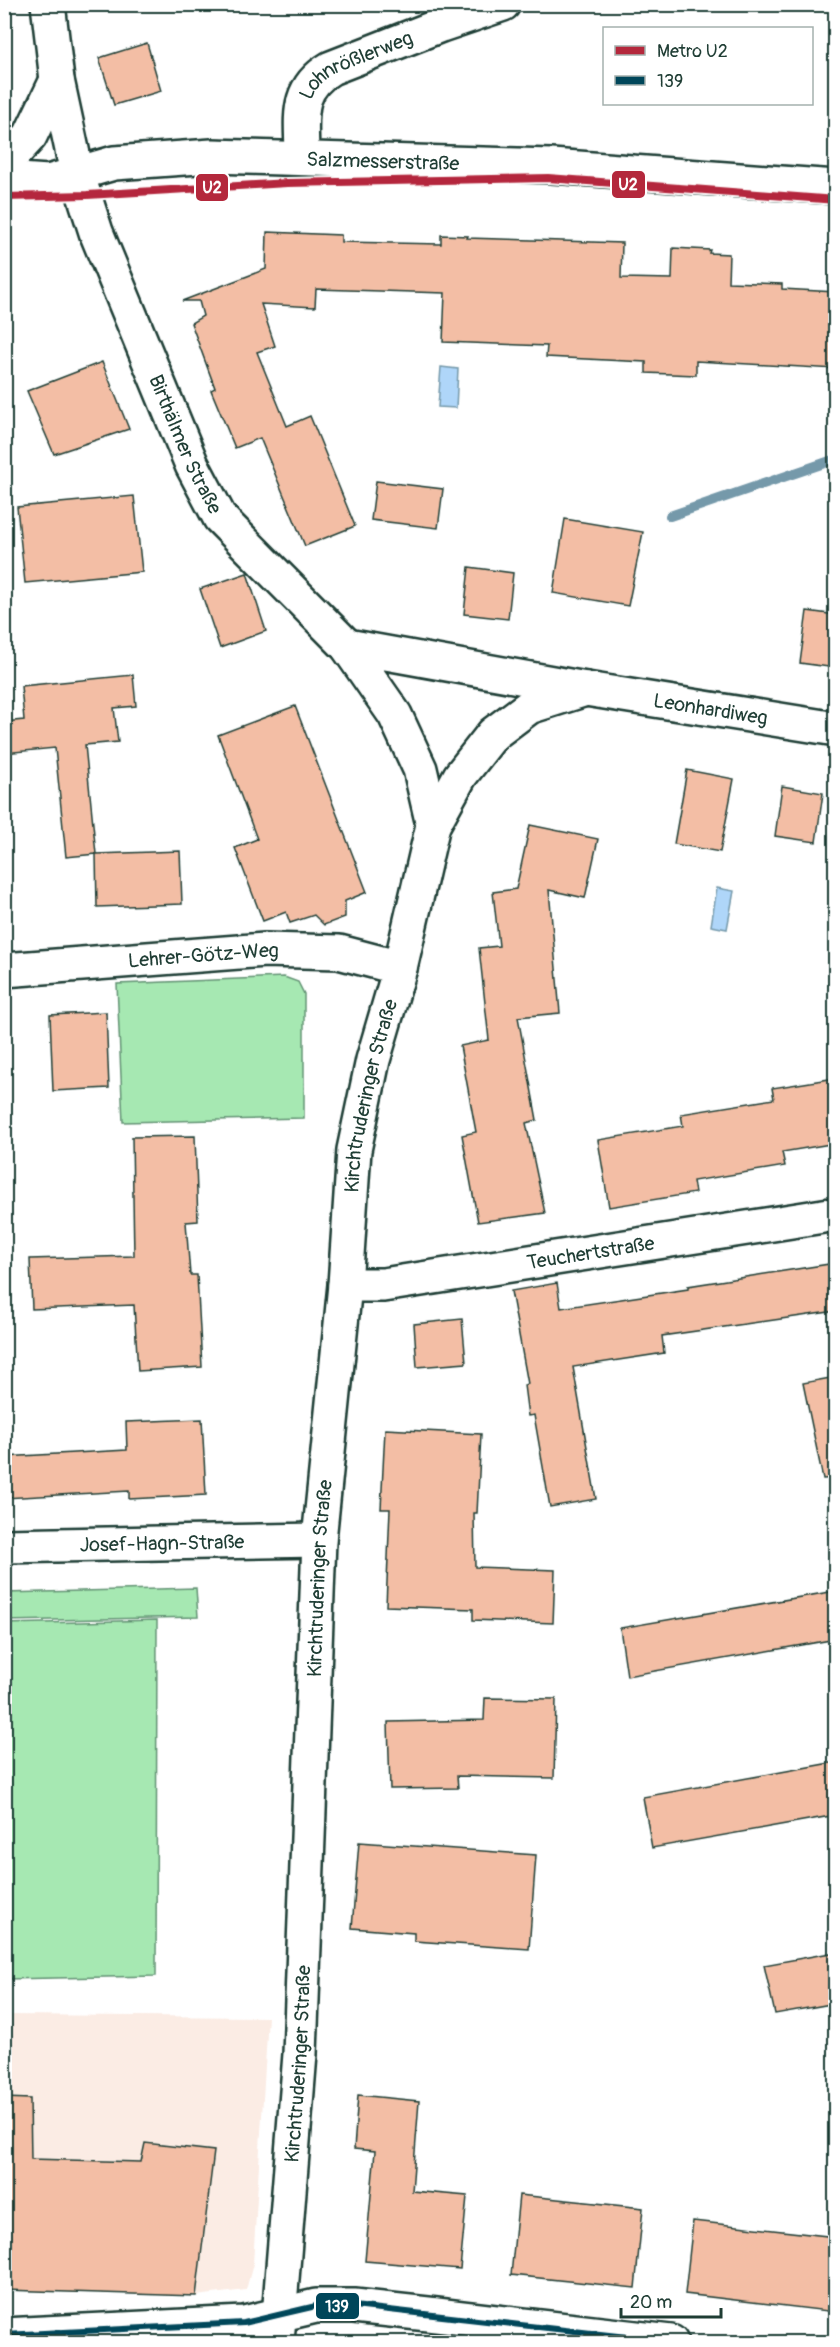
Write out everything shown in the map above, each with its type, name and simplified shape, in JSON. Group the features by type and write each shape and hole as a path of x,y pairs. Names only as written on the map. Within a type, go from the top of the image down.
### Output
{"street":[{"name":"Birthälmer Straße","path":"48,4 57,80 77,173 96,232 192,465 220,518 347,646 395,715 420,769 433,825"},
{"name":"Lohnrößlerweg","path":"302,157 302,114 306,91 317,76 331,68 503,4"},
{"path":"4,164 30,136 57,80"},
{"name":"Salzmesserstraße","path":"4,179 48,182 114,163 212,156 551,166 836,187"},
{"name":"Leonhardiweg","path":"347,646 586,689 836,729"},
{"name":"Leonhardiweg","path":"433,825 460,776 493,734 528,707 586,689"},
{"name":"Kirchtruderinger Straße","path":"279,2328 300,2054 319,1540 345,1286 354,1150 373,1060 400,968 433,825"},
{"name":"Lehrer-Götz-Weg","path":"4,970 266,950 339,952 400,968"},
{"name":"Teuchertstraße","path":"345,1286 383,1285 836,1214"},
{"name":"Josef-Hagn-Straße","path":"4,1546 319,1540"},
{"path":"4,2335 244,2323 279,2328 316,2306 354,2306 671,2343"}],"shaded area":[{"path":"5,2015 268,2017 253,2264 246,2290 196,2296 5,2290"}],"green space":[{"path":"284,977 298,982 304,994 304,1118 123,1122 117,984"},
{"path":"196,1588 198,1617 5,1621 5,1593"},
{"path":"157,1620 156,1976 5,1979 5,1624"}],"water":[{"path":"441,367 458,369 456,408 438,407"},
{"path":"717,888 734,891 727,929 711,926"}],"building":[{"path":"147,43 161,91 114,105 99,58"},
{"path":"267,232 341,235 341,242 441,244 441,235 468,236 467,238 622,243 621,278 672,279 673,248 710,250 709,253 729,254 728,282 782,284 782,289 836,292 836,369 696,361 696,375 646,373 646,362 546,357 547,346 443,342 445,293 316,289 315,307 261,304 275,346 257,352 287,426 310,416 355,526 305,546 260,438 235,448 211,390 215,388 191,323 203,316 199,301 182,301 266,269"},
{"path":"102,362 129,429 54,454 27,391"},
{"path":"376,481 443,489 438,528 371,520"},
{"path":"134,496 142,572 25,583 17,507"},
{"path":"565,519 643,532 628,606 553,593"},
{"path":"469,567 513,573 508,619 464,614"},
{"path":"247,573 266,631 220,648 200,589"},
{"path":"807,611 836,615 836,668 800,663"},
{"path":"133,675 136,706 114,708 118,742 85,745 96,854 66,857 55,748 4,753 4,722 24,720 21,686"},
{"path":"295,706 367,892 345,901 345,917 324,925 314,915 290,923 286,912 263,921 235,848 257,839 218,735"},
{"path":"687,770 734,779 720,852 674,844"},
{"path":"782,786 823,793 816,842 775,836"},
{"path":"530,825 598,839 585,898 549,890 560,1013 518,1017 537,1120 526,1123 545,1213 478,1222 462,1135 476,1132 460,1046 489,1040 479,948 499,946 493,892 516,889"},
{"path":"180,851 182,904 97,907 96,854"},
{"path":"106,1012 109,1088 53,1091 50,1015"},
{"path":"836,1078 836,1143 782,1152 785,1166 693,1181 695,1193 609,1207 598,1140 683,1126 681,1114 774,1099 772,1088"},
{"path":"195,1136 198,1221 186,1222 190,1275 197,1275 202,1367 138,1371 134,1305 32,1309 30,1259 134,1256 132,1137"},
{"path":"836,1263 836,1311 662,1336 664,1353 573,1367 596,1499 550,1507 534,1415 528,1416 524,1385 528,1384 511,1291 557,1283 561,1308"},
{"path":"462,1319 466,1363 417,1367 414,1324"},
{"path":"836,1377 836,1478 823,1479 803,1383"},
{"path":"202,1419 206,1495 129,1499 129,1491 4,1498 4,1457 127,1450 126,1422"},
{"path":"385,1429 481,1434 477,1513 474,1513 475,1567 555,1570 553,1623 473,1620 473,1609 386,1606 390,1509 381,1509"},
{"path":"836,1591 836,1639 627,1676 620,1628"},
{"path":"485,1698 556,1699 554,1778 457,1776 458,1788 390,1789 388,1722 484,1720"},
{"path":"836,1762 836,1815 652,1848 643,1797"},
{"path":"359,1842 536,1855 529,1949 414,1941 414,1933 352,1928"},
{"path":"836,1952 836,2003 775,2014 764,1965"},
{"path":"358,2095 419,2101 412,2191 467,2196 460,2269 365,2261 375,2151 354,2149"},
{"path":"4,2098 30,2099 31,2159 141,2162 145,2143 214,2151 196,2296 4,2290"},
{"path":"519,2195 643,2208 635,2288 511,2275"},
{"path":"693,2221 836,2237 836,2312 685,2294"}],"waterway":[{"path":"670,516 836,459"}],"metro line":[{"name":"U2","path":"4,197 87,195 287,183 548,178 836,200"}],"transit line":[{"name":"139","path":"4,2335 244,2323 316,2306 354,2306 671,2342"}]}
